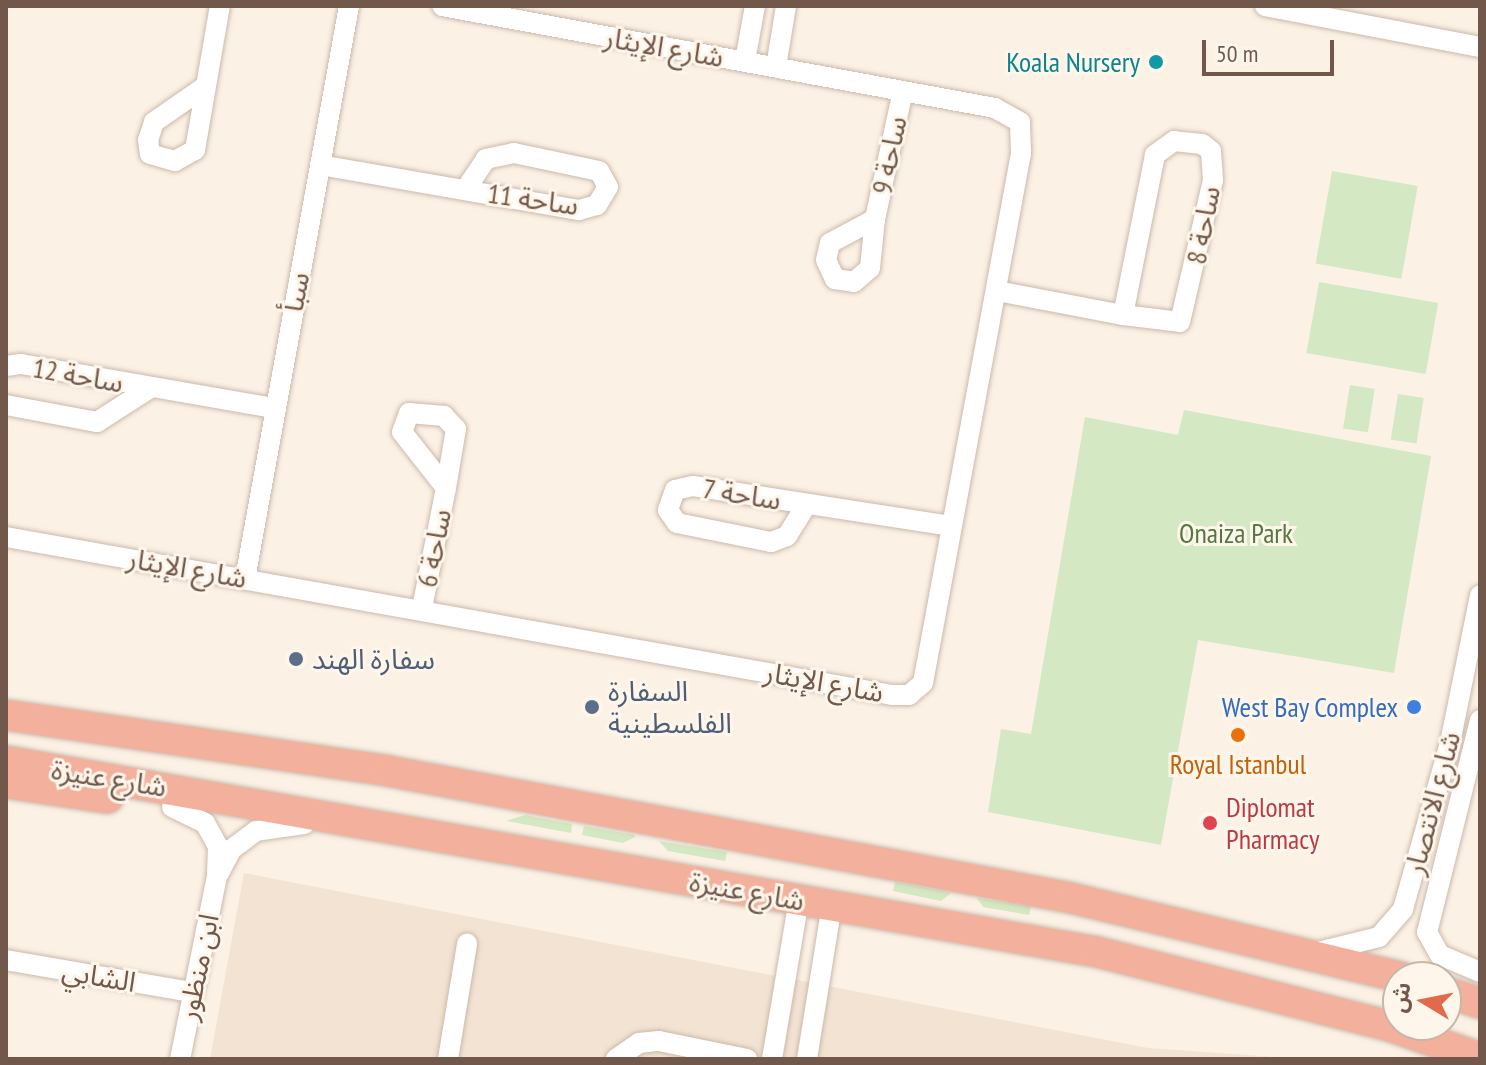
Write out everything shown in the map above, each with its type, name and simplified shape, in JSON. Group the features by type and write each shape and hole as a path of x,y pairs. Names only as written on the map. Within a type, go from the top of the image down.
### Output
{"highway":[{"name":"شارع عنيزة","path":"6,715 388,771 1071,898 1314,953 1382,972"},
{"name":"شارع عنيزة","path":"6,761 373,822 1097,952 1214,979 1390,1026 1480,1058"},
{"path":"6,783 305,824 373,822"}],"street":[{"path":"203,88 220,6"},
{"name":"سبأ","path":"245,579 349,6"},
{"name":"شارع الإيثار","path":"6,537 909,695 923,683 1021,153 1020,122 1003,110 442,6"},
{"name":"شارع الإيثار","path":"745,61 755,6"},
{"path":"776,67 786,6"},
{"path":"1265,6 1480,47"},
{"path":"1327,6 1480,34"},
{"name":"ساحة 9","path":"875,219 903,91"},
{"name":"ساحة 8","path":"997,291 1123,315 1175,323 1184,317 1213,180 1211,151 1202,144 1174,141 1155,155 1123,315"},
{"name":"ساحة 11","path":"320,165 579,210 597,205 608,187 599,171 514,153 486,159 466,189"},
{"name":"ساحة 12","path":"6,366 21,364 274,408"},
{"name":"ساحة 12","path":"6,405 97,422 150,388"},
{"name":"ساحة 7","path":"807,504 787,536 771,542 687,526 670,518 668,510 675,490 684,486 807,504 952,526"},
{"name":"ساحة 6","path":"422,608 446,488"},
{"name":"شارع الانتصار","path":"1314,953 1379,937 1398,919 1450,743 1480,595"},
{"path":"6,703 42,721"},
{"name":"شارع الانتصار","path":"1480,720 1477,747 1427,932 1440,955 1480,972"},
{"path":"1450,743 1477,747"},
{"name":"ابن منظور","path":"172,807 205,823 216,836 217,876 180,1059"},
{"name":"ابن منظور","path":"217,876 232,849 256,831 305,824"},
{"path":"772,1059 799,900"},
{"path":"807,1059 832,905"},
{"path":"448,1059 467,944"},
{"name":"الشابي","path":"6,960 192,992"},
{"path":"786,974 819,980"},
{"path":"616,1059 639,1043 659,1041 747,1059"}],"shaded area":[{"path":"244,873 1148,1048 1302,1059 210,1059"}],"green space":[{"path":"1332,171 1418,186 1401,279 1316,264"},
{"path":"1319,282 1438,303 1426,374 1306,353"},
{"path":"1350,385 1375,389 1368,432 1343,428"},
{"path":"1398,394 1424,398 1416,444 1391,439"},
{"name":"Onaiza Park","path":"1184,410 1431,456 1394,673 1198,640 1161,845 988,812 1001,729 1031,734 1085,417 1178,435"},
{"path":"525,815 572,824 571,833 506,821"},
{"path":"584,826 635,837 623,843 582,835"},
{"path":"659,841 727,852 725,861 668,851"},
{"path":"895,882 951,893 941,901 893,891"},
{"path":"977,898 1031,906 1029,915 983,907"}],"place":[{"name":"Koala Nursery","path":"1156,62"},
{"name":"سفارة الهند","path":"296,659"},
{"name":"السفارة الفلسطينية","path":"592,707"},
{"name":"West Bay Complex","path":"1414,707"},
{"name":"Royal Istanbul","path":"1238,735"},
{"name":"Diplomat Pharmacy","path":"1210,823"}]}
